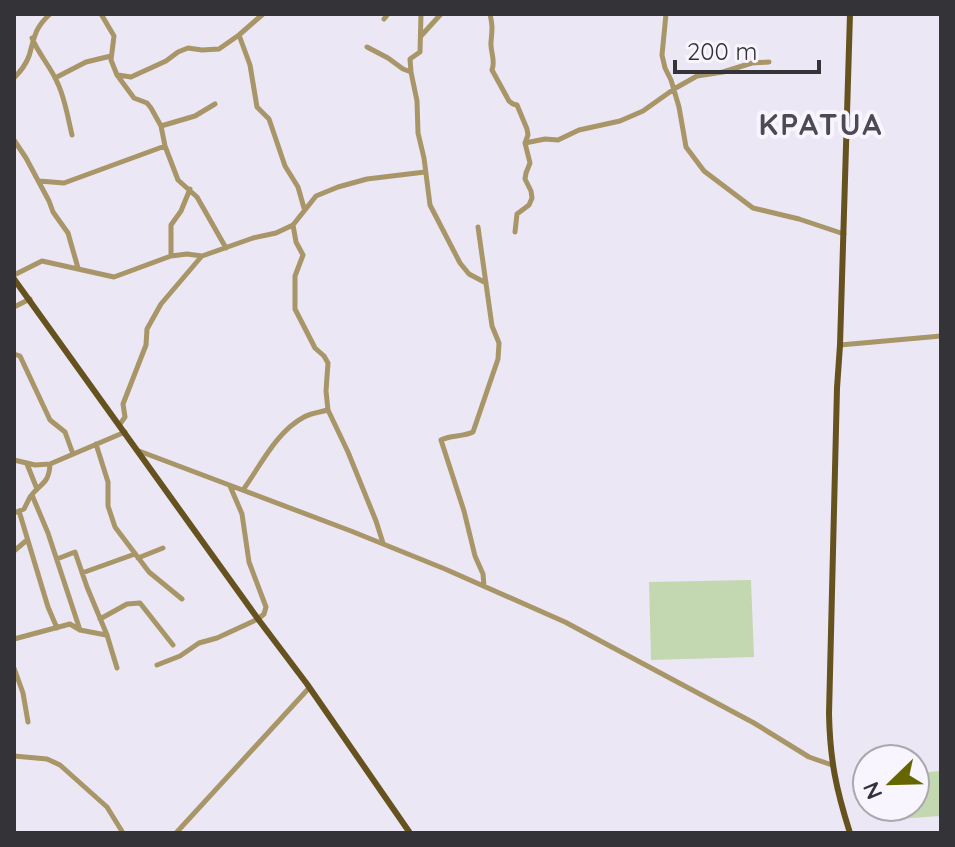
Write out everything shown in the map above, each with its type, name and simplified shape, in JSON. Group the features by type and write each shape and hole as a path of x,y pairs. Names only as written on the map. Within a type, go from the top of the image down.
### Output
{"main road":[{"path":"850,14 829,714 832,765 850,833"},
{"path":"14,277 410,833"}],"street":[{"path":"14,78 28,58 38,25 50,14"},
{"path":"101,14 114,36 111,56 117,75 134,98 147,103 161,126 178,180 190,189 206,210 226,248"},
{"path":"117,75 131,77 188,48 219,49 263,14"},
{"path":"421,14 420,52 410,59 430,205 460,263 469,274 486,284"},
{"path":"420,37 441,14"},
{"path":"490,14 494,31 492,70 509,101 517,105 527,129 525,143 530,163 525,179 532,198 529,205 517,214 515,232"},
{"path":"666,14 662,55 665,68 679,107 686,147 704,171 753,208 844,234"},
{"path":"239,35 250,65 257,107 269,119 304,209"},
{"path":"32,38 60,86 72,135"},
{"path":"367,47 411,72"},
{"path":"55,78 86,62 111,56"},
{"path":"525,143 558,140 579,130 620,121 643,111 697,76 769,62"},
{"path":"161,126 195,116 215,104"},
{"path":"14,140 53,212 68,233 78,269"},
{"path":"38,181 64,183 165,146"},
{"path":"14,277 42,261 114,277 171,256 202,256 293,225 316,196 355,182 425,172"},
{"path":"171,256 171,225 190,189"},
{"path":"293,225 296,242 303,255 295,276 295,309 315,348 328,363 328,410 354,466 383,544"},
{"path":"478,227 492,326 499,343 498,359 473,432 441,440 483,574 484,586"},
{"path":"120,424 125,417 123,404 146,345 147,329 161,304 202,256"},
{"path":"14,307 30,299"},
{"path":"840,345 941,336"},
{"path":"14,354 20,356 50,420 65,432 73,454"},
{"path":"243,490 280,435 307,415 328,410"},
{"path":"14,460 42,466 50,464 125,432"},
{"path":"96,444 108,482 108,506 115,527 149,572 182,599"},
{"path":"136,450 383,544 565,622 745,718 809,757 832,765"},
{"path":"26,463 80,630"},
{"path":"50,464 49,476 24,509 16,512 57,628"},
{"path":"157,665 264,614 266,607 249,562 242,514 230,485"},
{"path":"14,551 27,539"},
{"path":"82,573 163,548"},
{"path":"57,559 75,552 117,668"},
{"path":"100,619 127,604 140,603 173,645"},
{"path":"14,639 70,624 80,630 107,635"},
{"path":"14,668 23,693 28,722"},
{"path":"176,833 309,688"},
{"path":"14,756 47,759 60,765 107,807 123,833"},
{"path":"399,833 405,825"}],"green space":[{"path":"751,580 754,657 651,660 649,582"},
{"path":"941,771 941,816 931,817 931,772"}],"district":[{"name":"KPATUA","path":"821,124"}]}
